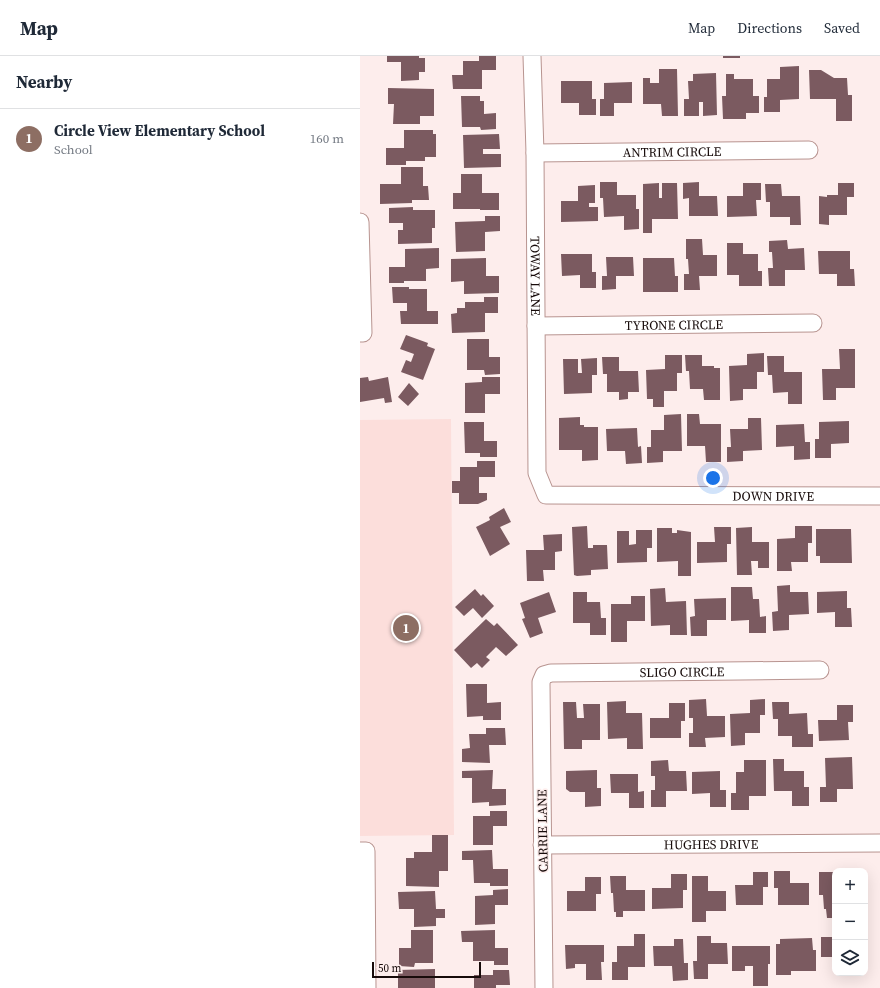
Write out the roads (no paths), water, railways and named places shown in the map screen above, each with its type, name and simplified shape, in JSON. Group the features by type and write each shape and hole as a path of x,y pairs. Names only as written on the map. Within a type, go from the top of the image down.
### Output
{"street":[{"name":"TOWAY LANE","path":"532,56 535,153 537,473 546,495"},
{"name":"ANTRIM CIRCLE","path":"535,153 810,150"},
{"path":"360,222 362,333"},
{"name":"TYRONE CIRCLE","path":"536,326 813,323"},
{"name":"DOWN DRIVE","path":"546,495 880,496"},
{"name":"SLIGO CIRCLE","path":"544,674 820,670"},
{"name":"CARRIE LANE","path":"544,674 541,682 544,988"},
{"name":"HUGHES DRIVE","path":"542,845 880,842"},
{"path":"363,851 367,988"}],"place":[{"name":"Circle View Elementary School","path":"406,628"}]}
